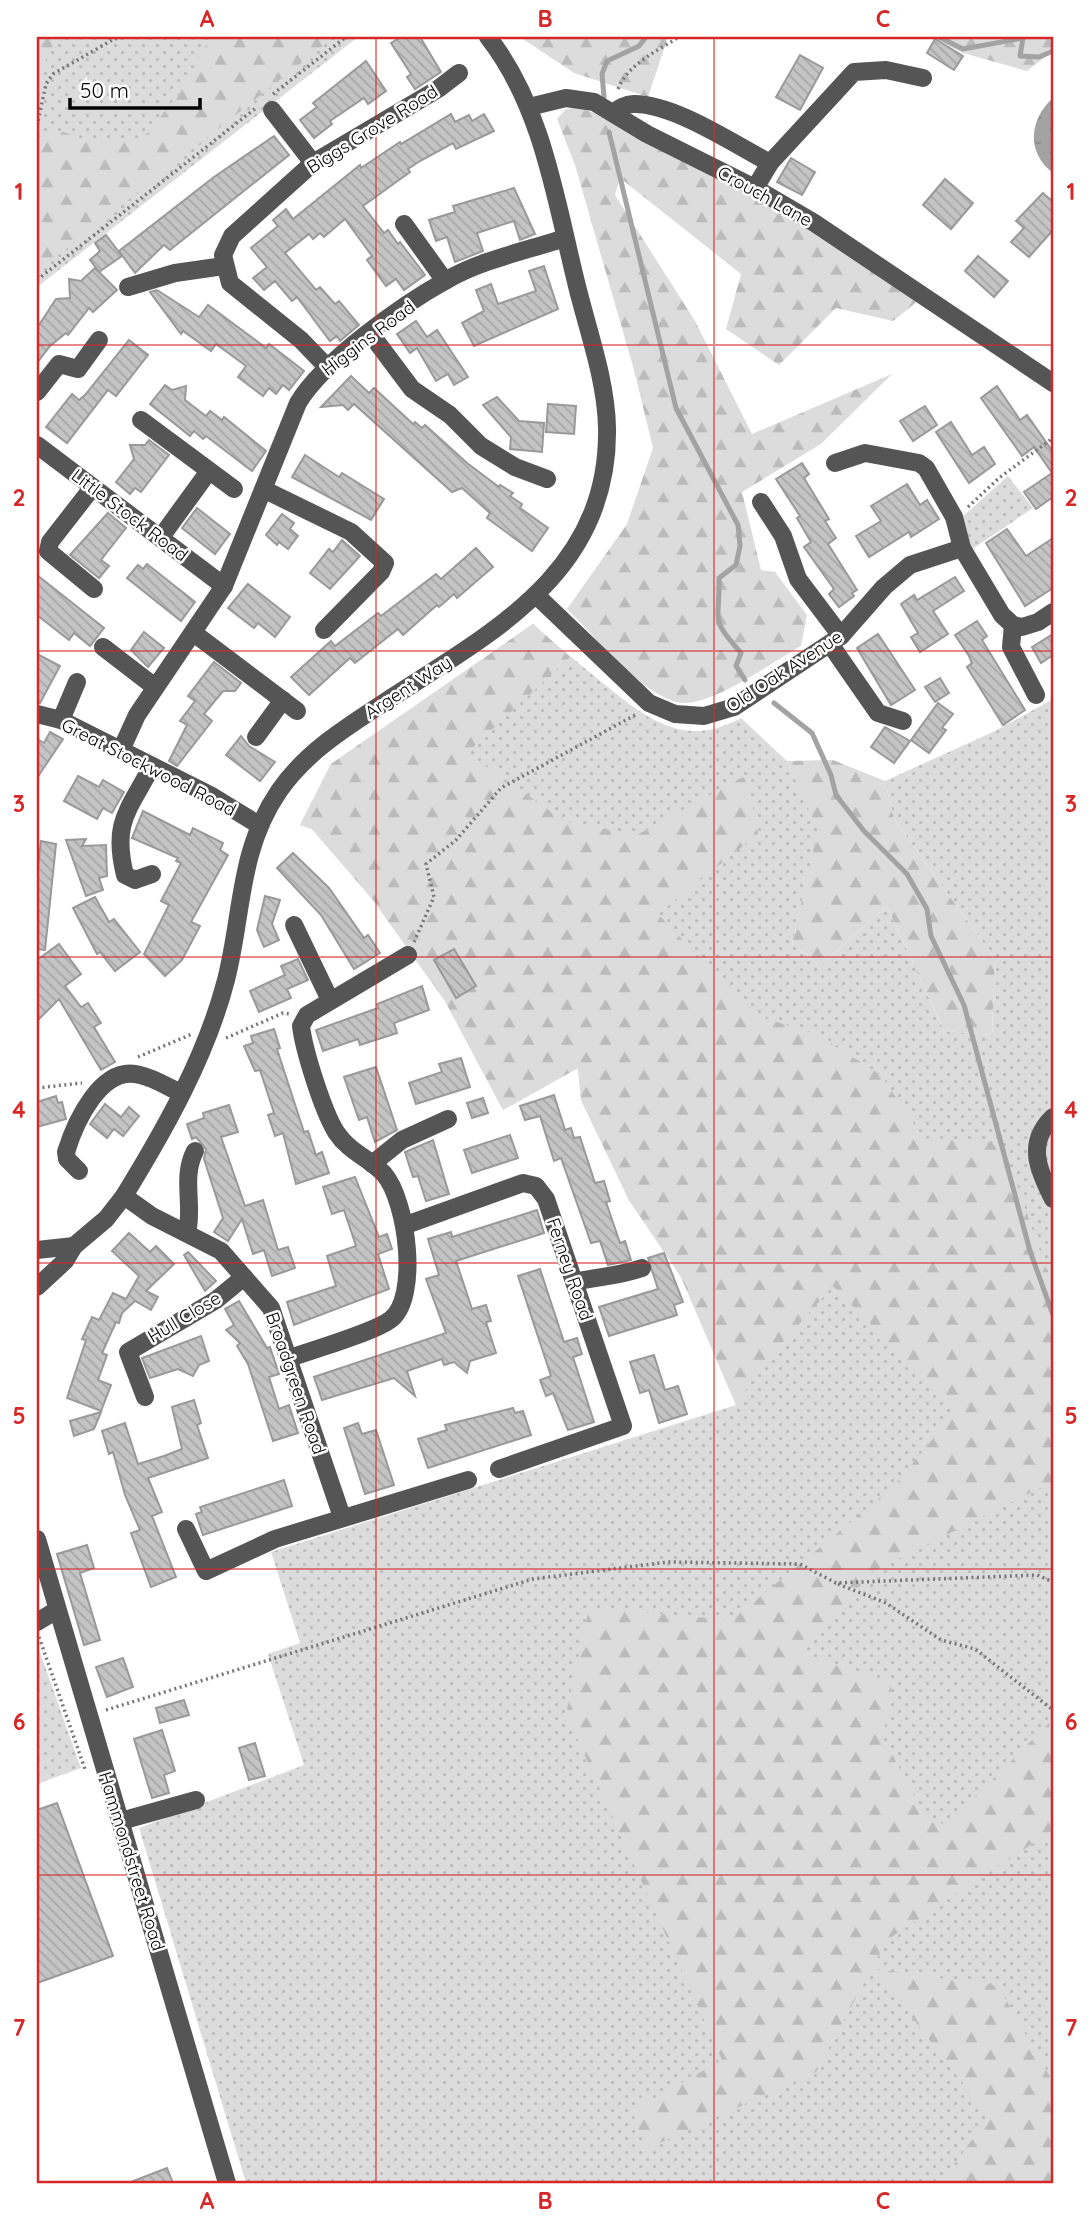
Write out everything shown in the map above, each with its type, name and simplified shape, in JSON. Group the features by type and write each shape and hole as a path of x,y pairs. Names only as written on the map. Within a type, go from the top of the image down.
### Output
{"street":[{"path":"488,37 509,66 529,107"},
{"path":"755,188 771,163 854,72 886,70 923,78"},
{"name":"Biggs Grove Road","path":"224,266 223,255 232,236 313,163 439,89 459,73"},
{"name":"Crouch Lane","path":"529,107 566,98 580,98 613,113 647,134 755,188 824,230 1053,383"},
{"path":"269,103 313,163"},
{"path":"613,113 631,104 650,105 677,115 771,163"},
{"name":"Argent Way","path":"37,1287 65,1261 74,1245 91,1234 124,1196 209,1038 232,950 240,885 259,825 279,791 315,749 494,631 537,596 557,574 586,527 599,492 607,448 605,403 565,238 529,107"},
{"path":"404,224 445,281"},
{"name":"Higgins Road","path":"121,750 130,726 195,634 224,586 298,403 327,367 370,333 445,281 565,238"},
{"path":"128,287 175,273 224,266 227,278 234,288 301,340 327,367"},
{"path":"370,333 412,389 450,415 481,446 515,467 547,480"},
{"path":"37,392 59,364 78,369 99,340"},
{"path":"141,420 234,489"},
{"name":"Little Stock Road","path":"37,445 224,586"},
{"path":"835,463 865,453 919,463 926,468 954,517 962,548 1002,615 1013,625 1029,627 1053,612"},
{"path":"161,537 209,471"},
{"path":"92,488 50,542 48,551 52,558 94,589"},
{"path":"265,490 351,532 380,555 385,563 381,572 324,630"},
{"path":"761,502 783,537 797,579 878,713 903,721"},
{"name":"Old Oak Avenue","path":"537,596 649,703 662,710 689,716 719,713 750,698 836,640 884,587 910,565 962,548"},
{"path":"1013,625 1011,647 1036,695"},
{"path":"195,634 290,705 256,737"},
{"path":"103,647 155,687"},
{"path":"61,720 77,682"},
{"name":"Great Stockwood Road","path":"37,714 61,720 121,750 210,795 259,825"},
{"path":"152,766 120,828 118,848 125,876 135,880 152,874"},
{"path":"294,925 330,1000"},
{"path":"290,1359 394,1317 402,1304 407,1250 406,1226 390,1182 372,1164 345,1144 331,1123 302,1037 301,1026 307,1015 408,955"},
{"path":"79,1171 67,1159 66,1152 88,1084 126,1074 139,1074 181,1093"},
{"path":"1053,1118 1041,1130 1036,1157 1053,1199"},
{"path":"372,1164 402,1139 448,1119"},
{"path":"187,1233 191,1217 188,1164 195,1151"},
{"name":"Ferney Road","path":"406,1226 516,1185 530,1184 546,1199 623,1426 499,1469"},
{"name":"Broadgreen Road","path":"124,1196 152,1216 221,1251 271,1308 342,1517"},
{"path":"37,1250 74,1245"},
{"path":"574,1282 599,1276 611,1279 642,1268"},
{"name":"Hull Close","path":"145,1397 128,1352 216,1300 244,1277"},
{"path":"186,1528 206,1571 240,1553 342,1517 468,1480"},
{"name":"Hammondstreet Road","path":"38,1551 228,2183"},
{"path":"37,1622 57,1610"},
{"path":"121,1821 196,1800"}],"path":[{"path":"37,126 46,84 53,74 114,38 124,37"},
{"path":"37,280 269,103 346,37"},
{"path":"613,113 622,80 638,63 679,37"},
{"path":"954,517 1053,438"},
{"path":"408,955 434,897 426,864 456,840 501,788 634,717 649,703"},
{"path":"127,1062 191,1034 222,1039 283,1013 307,1015"},
{"path":"37,1088 88,1084"},
{"path":"89,1715 533,1579 668,1562 800,1564 836,1583 886,1603 941,1640 975,1649 1053,1710"},
{"path":"836,1583 1037,1575 1053,1582"}],"green space":[{"path":"37,37 358,37 37,287"},
{"path":"37,37 57,37 46,59 37,99"},
{"path":"215,37 334,37 37,272 37,145 44,134 63,132 96,143 138,138 148,133 186,84 206,45"},
{"path":"520,37 668,37 648,97 574,73"},
{"path":"930,37 1053,37 1053,51 1027,71 963,53"},
{"path":"577,108 592,112 810,227 918,301 893,321 836,308 779,365 726,329 741,274 620,178 615,195 695,321 752,434 892,374 821,444 742,492 761,570 775,572 807,615 801,646 728,689 697,701 684,703 669,700 654,691 621,665 567,609 627,524 653,448 634,370 575,165 557,119 566,109"},
{"path":"1008,476 1033,508 971,550 961,518"},
{"path":"533,624 620,697 651,718 668,726 702,731 721,727 741,718 787,761 819,830 792,944 820,966 887,906 944,1031 992,1035 995,959 894,819 885,781 995,731 1053,699 1053,2183 246,2183 139,1828 304,1765 268,1654 300,1643 271,1552 736,1405 681,1277 629,1200 581,1100 578,1068 503,1110 445,1001 373,900 312,829 300,825 331,764"},
{"path":"533,624 570,657 467,753 563,820 635,836 747,775 758,834 658,914 754,1015 816,1034 881,1075 923,1138 1002,1142 1053,1288 1053,1502 1044,1486 872,1572 802,1654 892,1684 883,1738 924,1813 946,1826 1049,1723 1053,1758 1053,1830 887,1940 816,2072 646,2149 632,2111 722,2060 566,1714 589,1608 732,1620 892,1488 956,1411 833,1286 759,1369 736,1405 681,1277 629,1200 581,1100 578,1068 503,1110 445,1001 373,900 312,829 300,825 331,764"},
{"path":"833,760 885,781 894,819 995,959 992,1035 944,1031 887,906 820,966 792,944 818,830 787,761"},
{"path":"37,1644 81,1768 37,1784"},
{"path":"875,1969 998,1986 1053,2082 1053,2183 940,2183 989,2117"}],"water":[{"path":"1053,98 1053,173 1038,156 1034,136 1039,116"}],"building":[{"path":"401,37 420,37 441,72 415,89 407,77 411,74 391,43"},
{"path":"935,39 963,56 954,70 927,53"},
{"path":"800,55 823,68 800,110 776,97"},
{"path":"366,61 386,91 368,104 364,98 330,121 332,124 314,138 300,120 317,107 313,103"},
{"path":"451,114 455,122 469,115 472,121 484,114 494,131 456,149 453,143 420,161 408,169 410,172 363,206 384,233 388,230 398,244 400,242 425,275 404,290 396,279 386,286 367,260 372,256 345,219 324,237 320,233 313,239 309,234 285,253 316,290 320,287 335,304 339,301 359,325 340,341 337,336 330,341 297,297 292,301 275,281 264,290 253,278 267,267 251,248 278,226 273,220 286,209 293,219 360,165 361,168 400,142 401,144"},
{"path":"274,136 289,155 170,250 164,245 135,273 119,251 214,177"},
{"path":"791,158 815,172 802,195 777,182"},
{"path":"945,179 973,203 951,229 923,205"},
{"path":"514,188 535,234 520,240 514,221 477,233 483,251 455,262 447,237 436,241 429,220 455,212 453,206"},
{"path":"1043,193 1053,202 1053,230 1029,257 1011,242 1024,228 1016,221"},
{"path":"106,235 122,256 99,272 90,260 100,251 95,243"},
{"path":"978,256 1008,281 994,297 965,271"},
{"path":"544,266 558,309 474,346 462,323 484,311 476,290 491,284 498,304 536,291 529,271"},
{"path":"95,268 117,290 93,312 89,308 68,335 66,333 50,346 37,363 37,328 56,299 70,298 69,279 81,281"},
{"path":"157,290 199,317 208,305 266,348 269,344 304,371 289,390 283,385 276,394 269,388 263,396 238,377 246,366 216,344 211,351 183,331 181,334 150,292"},
{"path":"416,321 427,337 437,330 468,377 454,385 448,374 436,381 417,348 410,353 397,334"},
{"path":"129,340 148,355 116,396 108,390 67,443 46,427 72,394 79,400 85,395"},
{"path":"351,376 369,393 374,388 413,424 415,422 422,428 425,425 467,463 499,487 500,485 513,493 510,496 522,504 520,508 548,528 532,551 487,518 490,513 462,488 452,492 354,404 348,410 343,405 321,407"},
{"path":"165,385 172,390 186,386 185,400 206,416 210,411 222,420 224,417 266,451 252,471 206,436 203,439 194,431 190,436 150,404"},
{"path":"997,386 1020,420 1027,415 1053,452 1053,497 1036,509 1024,492 1052,473 1034,447 1022,456 981,398"},
{"path":"497,397 519,421 544,423 542,452 510,449 511,437 483,405"},
{"path":"548,404 576,406 574,434 546,432"},
{"path":"925,406 937,425 913,441 900,421"},
{"path":"951,422 972,455 984,447 995,464 969,483 936,432"},
{"path":"149,440 169,455 141,492 135,488 130,494 116,482 134,459 130,445 145,445"},
{"path":"305,455 339,477 342,473 384,499 371,520 292,477"},
{"path":"802,463 809,474 804,478 829,519 825,521 836,538 828,544 857,590 852,593 854,596 839,607 829,594 834,589 804,547 811,542 797,518 800,516 776,479"},
{"path":"907,484 920,505 927,500 939,519 911,537 909,532 869,557 856,536 881,521 871,506"},
{"path":"197,508 230,534 215,554 182,528"},
{"path":"108,513 126,528 101,560 109,566 99,578 70,555"},
{"path":"282,514 294,523 290,529 298,536 288,549 279,542 277,545 266,535"},
{"path":"1007,529 1026,556 1053,538 1053,588 1025,606 986,543"},
{"path":"342,540 360,556 330,589 310,573 329,549 333,552"},
{"path":"476,548 493,567 457,598 454,594 439,607 437,605 403,635 398,629 355,663 350,658 309,695 291,677 331,641 335,646 378,613 381,616 436,574 441,579"},
{"path":"147,564 195,602 181,621 127,578 138,565 143,569"},
{"path":"37,575 104,628 90,646 74,633 69,640 37,615"},
{"path":"955,577 964,591 933,611 948,634 920,652 911,637 918,633 901,604 914,595 917,600"},
{"path":"248,584 290,617 275,637 258,623 254,628 228,608"},
{"path":"977,621 987,636 982,640 1025,710 1003,725 967,667 972,663 955,635"},
{"path":"144,632 164,648 148,667 131,650"},
{"path":"878,634 915,690 891,705 857,648"},
{"path":"1053,634 1053,655 1041,663 1032,647"},
{"path":"37,654 60,666 40,703 37,703"},
{"path":"214,662 241,683 235,691 223,691 204,714 212,721 177,766 169,761 187,725 180,721 195,701 188,696"},
{"path":"940,678 949,693 935,702 925,687"},
{"path":"938,703 953,714 942,728 946,730 929,753 911,740"},
{"path":"885,727 910,741 894,763 871,747"},
{"path":"50,732 63,739 37,778 37,739 44,743"},
{"path":"241,736 249,746 275,762 260,781 226,755"},
{"path":"78,776 99,787 103,780 124,792 112,813 103,808 97,819 64,801"},
{"path":"143,811 190,835 193,828 223,843 220,850 228,855 191,922 200,926 182,960 165,976 144,954 169,905 161,901 181,863 176,861 178,858 132,838"},
{"path":"86,839 82,846 106,845 107,876 99,878 103,890 86,896 66,840"},
{"path":"41,841 56,844 45,950 37,949 37,876"},
{"path":"293,853 329,888 364,938 368,935 380,953 354,969 321,915 277,868"},
{"path":"265,896 280,900 272,924 279,940 264,947 257,930"},
{"path":"95,897 109,922 114,919 140,952 115,971 100,952 97,954 73,908"},
{"path":"59,944 81,974 65,986 81,1007 88,1003 101,1023 94,1027 115,1062 101,1070 59,999 37,1021 37,960"},
{"path":"454,949 476,986 456,998 434,960"},
{"path":"298,959 308,980 287,989 291,998 259,1012 250,991 285,975 281,966"},
{"path":"422,986 429,1010 394,1023 397,1033 360,1045 358,1039 323,1051 316,1030 378,1008 377,1004"},
{"path":"274,1029 280,1048 277,1049 304,1132 308,1131 316,1155 322,1152 329,1173 296,1184 283,1133 275,1136 268,1115 274,1113 260,1070 255,1071 244,1046 253,1043 251,1036"},
{"path":"461,1058 470,1087 416,1104 409,1083 442,1072 439,1064"},
{"path":"376,1067 397,1130 375,1142 367,1117 359,1120 344,1077"},
{"path":"554,1095 565,1130 571,1128 574,1138 580,1137 595,1183 604,1181 610,1201 606,1202 620,1243 625,1241 631,1260 608,1265 600,1241 591,1243 561,1158 554,1161 540,1116 525,1120 520,1106"},
{"path":"56,1096 58,1103 62,1102 66,1119 37,1127 37,1102"},
{"path":"483,1098 488,1113 472,1118 467,1103"},
{"path":"105,1104 121,1117 129,1107 139,1116 123,1136 114,1129 107,1138 90,1124"},
{"path":"229,1105 238,1132 221,1137 245,1206 263,1200 278,1250 288,1247 295,1268 272,1276 264,1250 253,1254 242,1219 228,1241 214,1232 223,1218 204,1159 206,1149 196,1137 192,1139 187,1124 204,1118 203,1113"},
{"path":"510,1135 518,1158 472,1173 464,1150"},
{"path":"433,1140 449,1194 426,1201 418,1176 413,1177 405,1152"},
{"path":"355,1177 379,1237 387,1234 392,1249 378,1254 389,1289 294,1325 287,1302 336,1286 327,1256 356,1246 344,1210 332,1214 323,1187"},
{"path":"537,1210 544,1233 456,1261 472,1309 486,1305 491,1321 486,1322 496,1353 470,1361 467,1373 454,1362 444,1365 442,1359 407,1371 415,1396 394,1378 322,1400 314,1377 446,1333 426,1279 439,1275 428,1239 451,1232 452,1237"},
{"path":"129,1233 150,1252 156,1246 174,1264 146,1291 158,1297 151,1310 135,1301 122,1313 119,1323 116,1322 102,1353 107,1355 98,1380 111,1385 101,1411 67,1398 86,1340 82,1339 92,1317 99,1320 113,1293 126,1299 139,1276 112,1251"},
{"path":"188,1252 216,1281 205,1291 184,1255"},
{"path":"664,1253 683,1302 674,1305 677,1315 609,1336 599,1307 658,1289 648,1258"},
{"path":"540,1269 564,1342 577,1338 582,1354 573,1357 594,1422 568,1430 553,1393 546,1396 540,1380 551,1376 518,1276"},
{"path":"239,1301 267,1348 270,1347 279,1374 269,1377 279,1409 289,1405 298,1433 273,1441 248,1364 237,1346 240,1343 226,1330 234,1325 225,1309"},
{"path":"201,1336 209,1361 199,1365 193,1376 178,1369 150,1378 142,1358"},
{"path":"654,1355 665,1390 678,1386 687,1414 659,1423 649,1390 640,1393 630,1362"},
{"path":"194,1400 201,1423 197,1425 208,1458 148,1478 162,1512 152,1516 176,1577 151,1587 131,1533 140,1530 125,1495 113,1452 109,1454 102,1431 125,1423 138,1464 164,1456 182,1449 172,1407"},
{"path":"513,1408 515,1413 523,1411 531,1435 428,1468 418,1439 447,1430 445,1425"},
{"path":"101,1412 94,1429 74,1436 70,1421"},
{"path":"358,1423 362,1434 376,1430 394,1485 365,1494 344,1428"},
{"path":"284,1480 292,1506 203,1535 196,1514 202,1512 200,1507"},
{"path":"87,1545 94,1568 80,1573 100,1640 84,1645 57,1554"},
{"path":"123,1658 133,1687 107,1697 96,1667"},
{"path":"184,1700 189,1715 160,1723 156,1708"},
{"path":"162,1730 175,1771 164,1775 169,1793 152,1798 134,1739"},
{"path":"255,1743 265,1776 249,1780 239,1748"},
{"path":"57,1803 113,1956 37,1983 37,1810"},
{"path":"167,2168 173,2183 131,2182"}],"waterway":[{"path":"604,97 602,74 607,61 639,46 646,37"},
{"path":"939,37 963,49 1023,38 1020,56 1039,57 1053,51"},
{"path":"609,132 676,408 738,525 740,546 736,565 719,578 718,619 724,633 741,653 736,666 745,680"},
{"path":"774,703 812,733 831,775 836,795 864,831 907,874 927,909 931,936 964,1005 1030,1251 1053,1315"}]}
